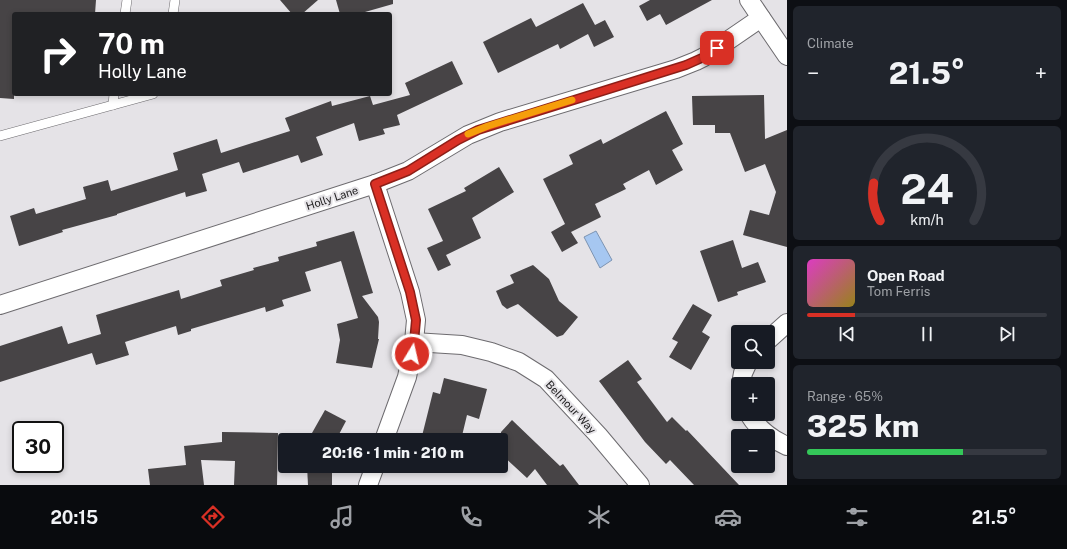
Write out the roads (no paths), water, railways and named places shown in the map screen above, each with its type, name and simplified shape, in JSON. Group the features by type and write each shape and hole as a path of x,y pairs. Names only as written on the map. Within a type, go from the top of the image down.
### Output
{"street":[{"path":"749,0 787,56"},
{"name":"Holly Lane","path":"0,305 375,184 408,171 458,140 478,130 676,69 696,61 761,18"},
{"path":"375,184 410,292 416,320 414,342 406,377 386,433"},
{"path":"775,334 787,323"},
{"name":"Belmour Way","path":"414,342 462,345 491,352 519,362 546,379 598,435 640,485"},
{"path":"754,421 769,436 787,446"},
{"path":"368,485 372,473"}],"lane":[{"path":"125,12 127,0"},
{"path":"173,12 175,0"},
{"path":"113,105 114,96"},
{"path":"0,136 145,96"}],"water":[{"path":"596,231 612,260 600,268 584,237"}]}
